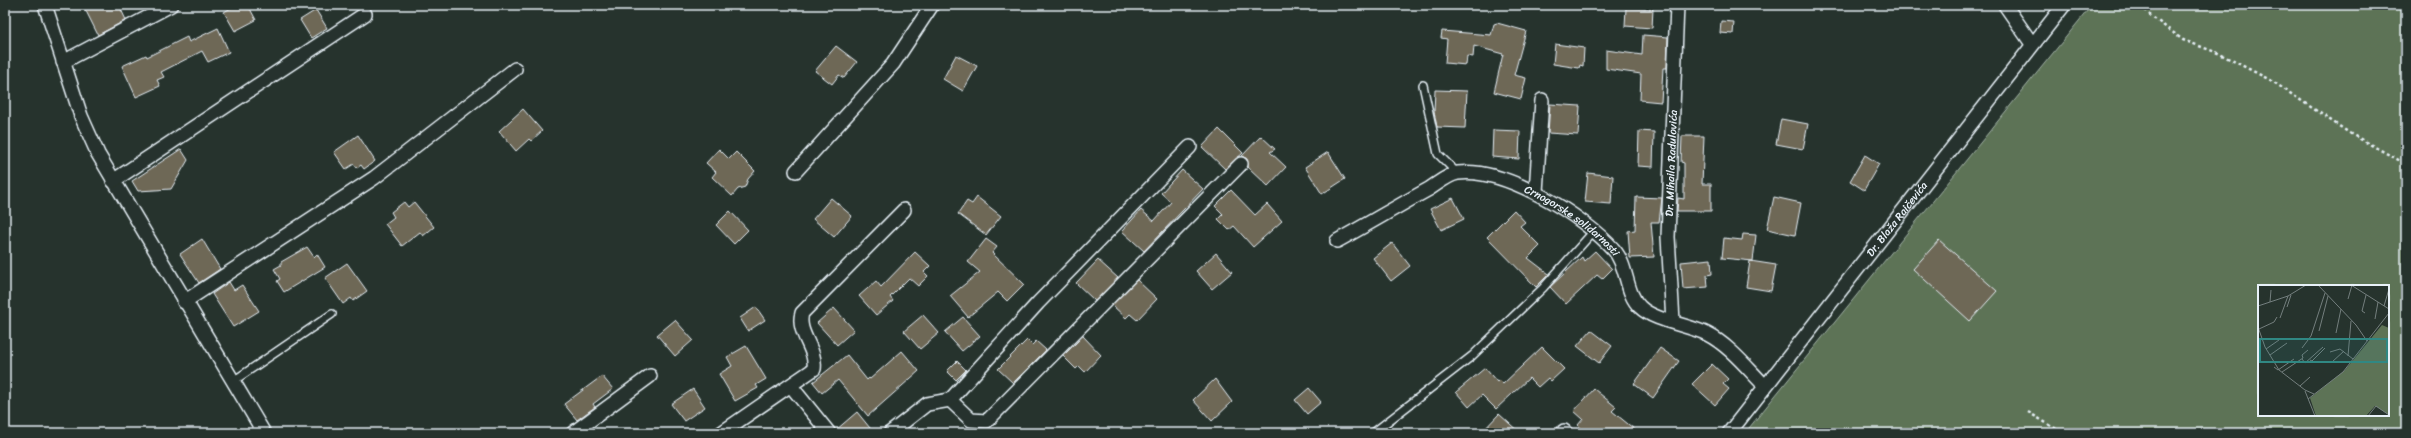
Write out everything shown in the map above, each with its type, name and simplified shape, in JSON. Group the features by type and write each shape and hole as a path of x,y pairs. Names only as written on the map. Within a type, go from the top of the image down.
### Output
{"street":[{"path":"45,5 81,116 98,154 184,302 264,433"},
{"path":"63,62 171,5"},
{"path":"796,171 894,64 932,5"},
{"name":"Dr. Mihaila Radulovića","path":"1673,321 1668,237 1677,5"},
{"path":"2005,5 2032,44"},
{"name":"Dr. Blaža Raičevića","path":"1729,433 2064,5"},
{"path":"113,181 365,14"},
{"path":"184,302 374,178 515,69"},
{"path":"1536,192 1542,100"},
{"path":"890,433 927,404 950,400 1038,303 1190,148"},
{"path":"950,400 972,420 987,421 1241,164"},
{"path":"1337,241 1457,173"},
{"name":"Crnogorske solidarnosti","path":"1457,173 1498,178 1536,192 1593,232 1618,255 1634,299 1640,307 1648,313 1708,334 1720,342 1766,386"},
{"path":"721,433 814,369 815,360 801,329 800,321 802,313 904,210"},
{"path":"572,433 650,376"},
{"path":"791,386 829,433"}],"lane":[{"path":"1423,85 1438,154 1457,173"},
{"path":"1373,433 1472,356 1543,288 1593,232"},
{"path":"232,382 332,314"}],"path":[{"path":"2140,5 2151,16 2183,40 2218,53 2272,81 2351,134 2406,164"},
{"path":"2028,412 2063,433"}],"green space":[{"path":"2092,5 2406,5 2406,433 1745,433"}],"building":[{"path":"83,5 119,5 126,20 98,35"},
{"path":"236,5 248,5 256,20 235,31 224,12"},
{"path":"1626,8 1653,9 1652,28 1625,26"},
{"path":"316,10 327,28 311,38 300,20"},
{"path":"1721,21 1734,22 1733,34 1720,33"},
{"path":"1497,23 1526,31 1514,75 1526,78 1521,99 1494,92 1503,54 1474,46 1473,57 1467,56 1466,65 1445,63 1447,39 1441,38 1442,31 1491,35 1494,24"},
{"path":"218,28 229,52 208,62 202,51 161,72 164,77 157,80 160,86 136,97 122,66 146,55 147,57 187,37 189,42"},
{"path":"1643,35 1668,37 1667,68 1663,68 1661,102 1640,100 1641,74 1606,69 1606,50 1642,55"},
{"path":"1555,44 1584,48 1583,66 1580,65 1579,68 1553,64"},
{"path":"836,46 857,62 844,78 839,75 832,84 815,71"},
{"path":"956,55 977,66 963,91 943,79"},
{"path":"1435,90 1467,91 1465,128 1437,127 1434,112"},
{"path":"1550,104 1580,106 1578,135 1548,133"},
{"path":"523,109 542,131 531,141 529,139 516,151 499,131"},
{"path":"1781,119 1808,124 1803,149 1776,144"},
{"path":"1219,129 1243,153 1225,169 1202,147"},
{"path":"1493,130 1520,131 1519,159 1492,157"},
{"path":"1639,131 1654,132 1653,167 1638,166"},
{"path":"358,135 375,161 364,169 361,165 357,168 354,164 346,169 334,152"},
{"path":"1261,136 1275,149 1270,152 1286,167 1268,186 1248,167 1247,159 1242,156"},
{"path":"1682,136 1704,136 1702,184 1711,184 1711,211 1677,211 1678,198 1684,199 1684,163 1681,162"},
{"path":"181,149 188,160 171,189 138,191 132,181"},
{"path":"719,149 729,159 736,152 755,171 748,179 745,187 738,189 732,196 712,177 716,172 706,163"},
{"path":"1328,152 1345,179 1322,194 1305,167"},
{"path":"1865,155 1879,164 1864,190 1850,181"},
{"path":"1182,170 1203,189 1144,251 1122,231 1141,210 1154,221 1171,202 1161,193"},
{"path":"1588,173 1613,176 1611,204 1585,202"},
{"path":"1231,190 1255,215 1267,204 1282,221 1253,247 1234,226 1229,230 1218,219 1223,214 1215,206"},
{"path":"977,197 1001,216 986,235 958,214 967,201 972,204"},
{"path":"1636,197 1662,198 1659,222 1651,222 1654,257 1630,258 1628,231 1635,230"},
{"path":"1774,197 1801,203 1795,235 1767,229"},
{"path":"831,198 852,216 834,237 813,219"},
{"path":"1453,198 1464,219 1441,230 1430,209"},
{"path":"404,202 408,207 414,202 434,227 423,236 420,232 402,246 385,224 394,217 391,212"},
{"path":"1514,210 1525,222 1520,226 1540,246 1528,258 1549,274 1536,287 1487,237"},
{"path":"730,211 748,230 734,244 716,225"},
{"path":"1743,234 1756,235 1753,261 1722,258 1724,238 1742,240"},
{"path":"202,239 220,269 199,283 180,254"},
{"path":"986,239 997,247 992,253 1024,284 1007,301 998,292 968,317 950,296 980,272 968,262"},
{"path":"1939,240 1997,291 1970,321 1913,269"},
{"path":"1392,243 1410,266 1391,281 1373,258"},
{"path":"307,247 314,257 317,254 325,267 284,292 277,281 280,279 274,269 281,265 281,262"},
{"path":"1595,251 1612,269 1602,279 1597,275 1566,304 1550,287 1582,257 1584,261"},
{"path":"915,252 930,266 924,272 928,276 918,286 909,278 890,297 893,301 876,315 859,296 876,281 881,287"},
{"path":"1216,253 1232,272 1212,289 1196,271"},
{"path":"1711,259 1712,274 1707,275 1708,287 1683,289 1681,262"},
{"path":"1098,260 1118,278 1095,301 1076,283"},
{"path":"1750,261 1776,265 1771,291 1746,287"},
{"path":"347,263 367,291 353,301 351,298 343,304 325,278"},
{"path":"1137,280 1157,299 1137,320 1130,314 1126,318 1112,305"},
{"path":"229,282 234,290 242,285 259,311 233,327 212,294"},
{"path":"756,307 765,320 748,331 740,318"},
{"path":"834,308 854,330 837,345 817,323"},
{"path":"923,315 939,333 920,349 904,331"},
{"path":"963,317 980,336 962,351 945,332"},
{"path":"675,320 693,340 675,356 657,335"},
{"path":"1591,330 1612,346 1599,363 1577,346"},
{"path":"1083,336 1101,355 1085,372 1079,366 1076,369 1063,356"},
{"path":"1027,340 1032,345 1036,341 1046,350 1013,383 998,369"},
{"path":"746,346 766,379 756,385 758,388 735,401 719,374 732,366 727,357"},
{"path":"1542,347 1564,369 1551,381 1548,378 1538,387 1529,378 1496,409 1482,395 1469,407 1456,392 1485,368 1497,382 1499,380 1503,384"},
{"path":"1660,348 1679,361 1653,398 1634,384"},
{"path":"902,351 919,371 868,416 838,380 822,393 813,382 847,355 867,380 869,378 870,379"},
{"path":"957,361 966,370 956,380 947,371"},
{"path":"1712,364 1728,379 1723,384 1729,389 1715,405 1692,384"},
{"path":"602,376 613,389 593,404 595,407 577,420 564,404"},
{"path":"1215,379 1232,402 1212,421 1193,400"},
{"path":"1309,388 1321,402 1307,414 1295,400"},
{"path":"693,389 705,407 684,421 671,404"},
{"path":"1594,389 1616,407 1612,411 1639,433 1586,433 1578,425 1583,419 1574,411"},
{"path":"857,412 874,433 837,433 836,430"},
{"path":"1499,414 1520,433 1481,433"}]}
